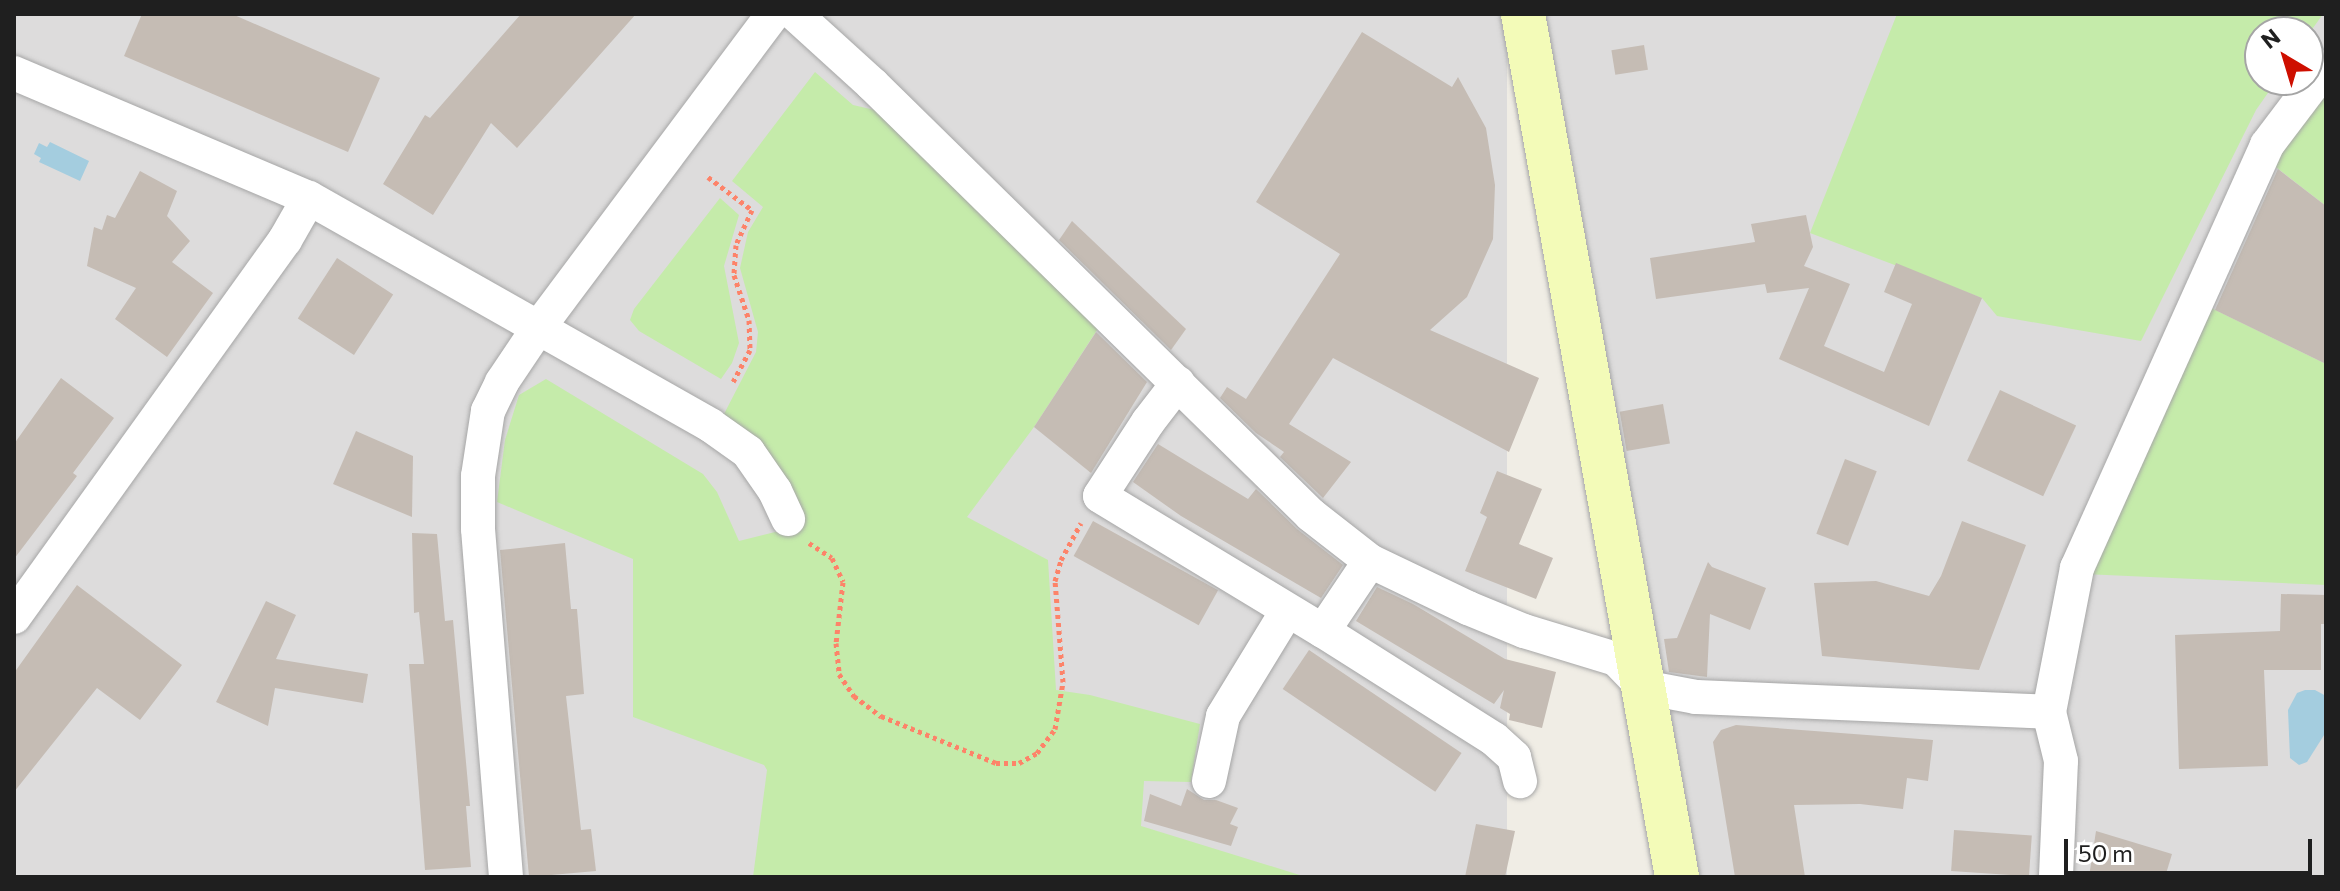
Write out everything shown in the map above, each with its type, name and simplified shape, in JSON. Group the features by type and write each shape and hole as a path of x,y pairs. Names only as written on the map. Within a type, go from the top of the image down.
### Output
{"main road":[{"path":"1523,14 1677,877"}],"street":[{"path":"506,877 478,529 478,476 488,411 502,382 539,327 773,14"},
{"path":"795,14 872,84 1311,515 1370,561 1496,619 1616,659 1643,687 1696,697 2049,712"},
{"path":"2056,877 2061,761 2049,712 2077,568 2267,145 2326,67"},
{"path":"14,73 309,198 710,425 748,452 796,529"},
{"path":"14,617 285,240 309,198"},
{"path":"1178,383 1148,422 1100,496 1494,739 1514,757 1520,781"},
{"path":"1323,631 1370,561"},
{"path":"1209,781 1223,716 1287,611"}],"path":[{"path":"708,177 752,210 736,245 734,275 749,320 750,350 733,382"},
{"path":"796,529 832,558 843,582 836,643 839,674 854,696 881,716 996,763 1019,763 1037,753 1055,729 1063,682 1055,581 1061,560 1100,496"}],"shaded area":[{"path":"14,14 1507,14 1507,877 14,877"},
{"path":"1545,14 2326,14 2326,877 1698,877"}],"green space":[{"path":"1897,14 2323,14 2244,16 2244,96 2266,96 2141,341 1997,316 1982,298 1810,233"},
{"path":"815,72 853,105 901,116 1099,327 1034,427 967,517 1048,560 1056,690 1090,695 1200,724 1191,782 1144,781 1141,826 1306,877 753,877 767,770 764,765 633,717 633,559 497,502 505,440 519,395 546,379 703,474 717,492 739,541 779,531 744,432 724,414 756,352 758,332 740,268 748,232 763,207 732,181"},
{"path":"2326,86 2326,206 2268,161 2318,96 2324,96"},
{"path":"720,198 739,215 724,266 739,343 732,363 721,379 639,331 630,320 634,309"},
{"path":"2203,304 2326,364 2326,585 2084,574"}],"water":[{"path":"50,142 89,161 80,181 39,162 41,158 34,154 39,143 47,147"},
{"path":"2315,690 2326,696 2326,732 2307,762 2299,765 2290,758 2288,710 2297,693"}],"building":[{"path":"142,14 232,14 380,78 348,152 124,56"},
{"path":"521,14 636,14 517,148 491,123 433,215 383,184 425,115 430,118"},
{"path":"1362,32 1452,87 1458,77 1486,128 1495,185 1493,239 1467,297 1430,330 1539,378 1509,452 1333,358 1289,424 1351,462 1323,498 1280,457 1284,452 1256,433 1220,398 1227,387 1246,399 1340,254 1256,202"},
{"path":"1644,45 1648,70 1615,75 1611,50"},
{"path":"2278,169 2326,206 2326,364 2215,310"},
{"path":"140,171 177,191 167,216 190,241 172,262 213,293 167,357 115,319 136,288 87,266 94,227 102,230 107,215 115,218"},
{"path":"1806,215 1813,247 1804,266 1850,284 1824,346 1884,372 1912,304 1884,292 1896,263 1982,298 1929,426 1779,359 1809,288 1767,293 1765,284 1656,299 1650,258 1755,242 1751,224"},
{"path":"1072,221 1186,329 1171,350 1059,240"},
{"path":"337,258 393,294 354,355 298,318"},
{"path":"1096,332 1147,382 1091,473 1034,427"},
{"path":"61,378 114,418 73,473 77,476 14,559 14,444"},
{"path":"2000,390 2076,425 2043,496 1967,461"},
{"path":"1663,404 1670,443 1627,451 1620,412"},
{"path":"356,431 413,456 412,517 333,484"},
{"path":"1158,444 1248,499 1256,489 1297,529 1343,565 1321,598 1181,516 1133,482"},
{"path":"1845,459 1877,471 1848,546 1816,534"},
{"path":"1497,471 1542,489 1519,544 1553,558 1536,599 1465,571 1487,517 1480,513"},
{"path":"1093,521 1218,590 1199,625 1074,556"},
{"path":"1962,521 2026,545 1979,670 1822,656 1814,583 1876,581 1929,596 1941,576"},
{"path":"412,533 437,534 445,621 453,620 470,806 466,806 471,867 425,870 409,664 424,664 419,612 414,613"},
{"path":"565,543 571,609 577,609 584,694 566,696 581,830 591,829 596,871 529,877 500,550"},
{"path":"1708,562 1712,567 1766,588 1750,630 1710,614 1707,677 1669,672 1664,639 1677,638"},
{"path":"77,585 182,665 140,720 97,688 14,792 14,673"},
{"path":"1377,587 1413,604 1505,659 1556,672 1542,728 1509,720 1510,714 1500,708 1504,690 1494,704 1356,621"},
{"path":"2281,594 2326,595 2326,624 2321,624 2321,670 2264,670 2268,766 2179,769 2175,635 2280,631"},
{"path":"266,601 296,615 276,659 368,674 363,703 275,688 268,726 216,702"},
{"path":"1309,650 1462,753 1435,792 1283,689"},
{"path":"1736,725 1933,740 1928,781 1907,778 1903,809 1860,804 1794,805 1805,877 1735,877 1713,742 1721,730"},
{"path":"1187,789 1204,800 1216,800 1238,808 1230,824 1238,827 1231,846 1144,821 1150,794 1181,806"},
{"path":"1476,824 1515,831 1505,877 1465,877"},
{"path":"1954,830 2032,835 2029,876 1951,871"},
{"path":"2096,831 2172,854 2165,877 2089,877"}]}
